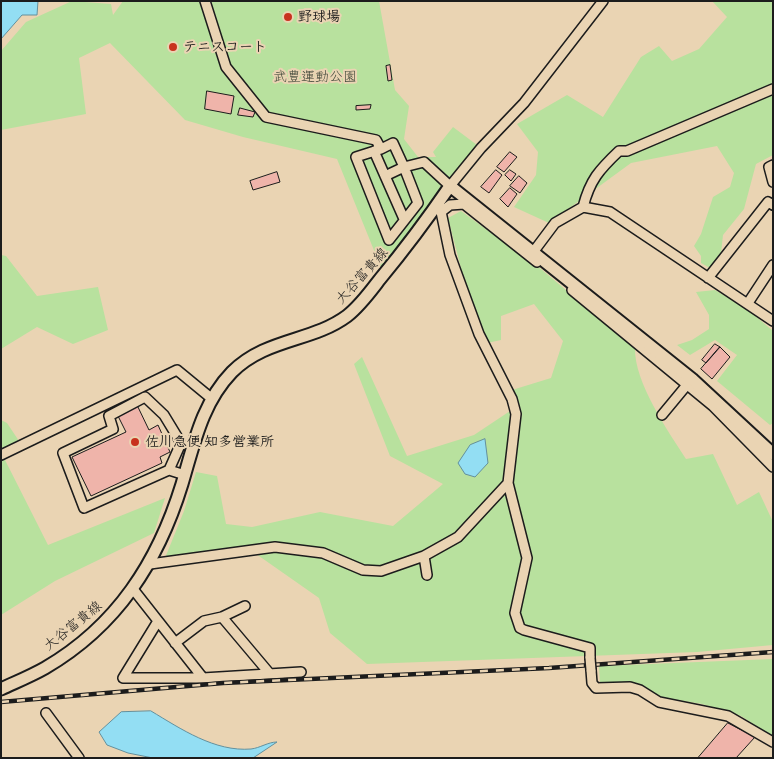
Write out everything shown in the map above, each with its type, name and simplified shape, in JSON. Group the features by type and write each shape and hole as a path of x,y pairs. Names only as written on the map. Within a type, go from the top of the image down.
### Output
{"main road":[{"name":"大谷富貴線","path":"1,689 46,667 86,638 113,613 133,589 150,564 173,514 202,418 211,398 233,372 252,357 273,345 322,330 347,316 440,207 450,186"},
{"path":"450,186 534,251 773,454"}],"street":[{"path":"205,1 226,67 266,117 376,140 385,176 404,220"},
{"path":"385,176 424,162 450,186 481,148 524,103 603,1"},
{"path":"583,207 588,187 597,172 619,151 627,151 773,89"},
{"path":"393,144 418,203 389,240 356,158 378,150 393,144"},
{"path":"773,165 769,167 773,182"},
{"path":"708,278 768,202 773,205"},
{"path":"773,467 690,382 464,204 440,207 450,256 476,325 512,399 516,414 508,483 527,558 515,613 517,623 524,630 590,648 592,684 596,688 630,687 640,690 659,702 728,716 773,742"},
{"path":"534,251 555,223 583,207 610,212 773,321"},
{"path":"748,303 773,265"},
{"path":"1,455 176,370 211,398"},
{"path":"662,415 690,382"},
{"path":"169,470 181,443 164,415 145,397 109,416 112,429 63,453 84,508 169,470 185,476"},
{"path":"150,564 275,547 323,553 363,570 381,571 424,556 458,537 508,483"},
{"path":"424,556 427,575"},
{"path":"133,589 203,678"},
{"path":"175,643 204,621 222,617 245,606"},
{"path":"222,617 270,674"},
{"path":"158,621 123,678 203,678 301,672"},
{"path":"46,713 79,758"}],"green space":[{"name":"武豊運動公園","path":"72,1 111,4 113,15 123,1 379,1 395,90 409,106 404,139 418,157 436,157 433,152 453,127 481,148 384,275 337,159 243,137 185,120 110,43 79,58 86,114 1,130 1,51 26,22"},
{"path":"712,1 773,1 773,155 756,164 744,209 723,235 721,253 710,268 701,263 701,256 694,246 701,234 713,197 730,187 734,173 717,146 631,163 549,223 514,207 536,175 538,152 517,124 567,95 603,117 641,57 659,46 672,61 699,49 727,17"},
{"path":"461,211 541,269 635,348 636,361 646,391 653,406 686,459 713,454 737,505 759,492 773,522 773,645 697,652 367,664 330,633 319,598 249,549 165,558 184,511 196,472 217,476 226,524 252,527 320,512 393,526 443,484 390,456 354,364 362,357 407,456 474,435 510,411 512,390 551,378 563,341 534,304 501,316 501,340 487,343 462,272 448,218"},
{"path":"1,255 6,256 37,296 98,287 108,330 73,344 37,327 1,349"},
{"path":"715,290 746,308 773,331 773,423 770,425 717,381 737,355 715,340 690,355 677,345 692,340 709,329 709,315 696,292"},
{"path":"1,420 7,423 19,441 5,460 48,545 165,498 154,533 55,581 1,615"},
{"path":"773,659 773,737 741,716 702,704 660,697 639,684 600,683 599,666"}],"water":[{"path":"1,1 38,1 37,15 22,15 1,39"},
{"path":"485,439 488,463 475,477 465,474 458,463 470,445"},
{"path":"151,711 199,738 224,747 251,749 277,742 253,758 153,758 128,753 107,745 99,732 121,712"}],"building":[{"path":"390,65 392,80 388,81 386,66"},
{"path":"207,91 234,96 231,114 205,109"},
{"path":"371,105 370,109 356,110 356,106"},
{"path":"240,108 255,112 253,117 238,115"},
{"path":"510,152 517,157 504,172 497,167"},
{"path":"496,170 502,175 489,193 481,187"},
{"path":"510,170 516,174 511,181 505,175"},
{"path":"277,172 280,182 253,190 250,181"},
{"path":"519,176 527,183 520,193 510,186"},
{"path":"510,188 517,194 508,207 500,199"},
{"path":"715,344 720,347 706,363 702,360"},
{"path":"720,347 730,357 712,379 701,369"},
{"name":"佐川急便 知多営業所","path":"137,405 149,430 158,425 170,452 160,457 162,463 91,496 72,457 126,432 117,414"},
{"path":"728,723 755,737 736,758 698,758"}],"railway":[{"path":"1,702 223,683 549,668 773,652"}],"place":[{"name":"野球場","path":"288,17"},
{"name":"テニスコート","path":"173,47"},
{"name":"佐川急便 知多営業所","path":"135,442"}]}
